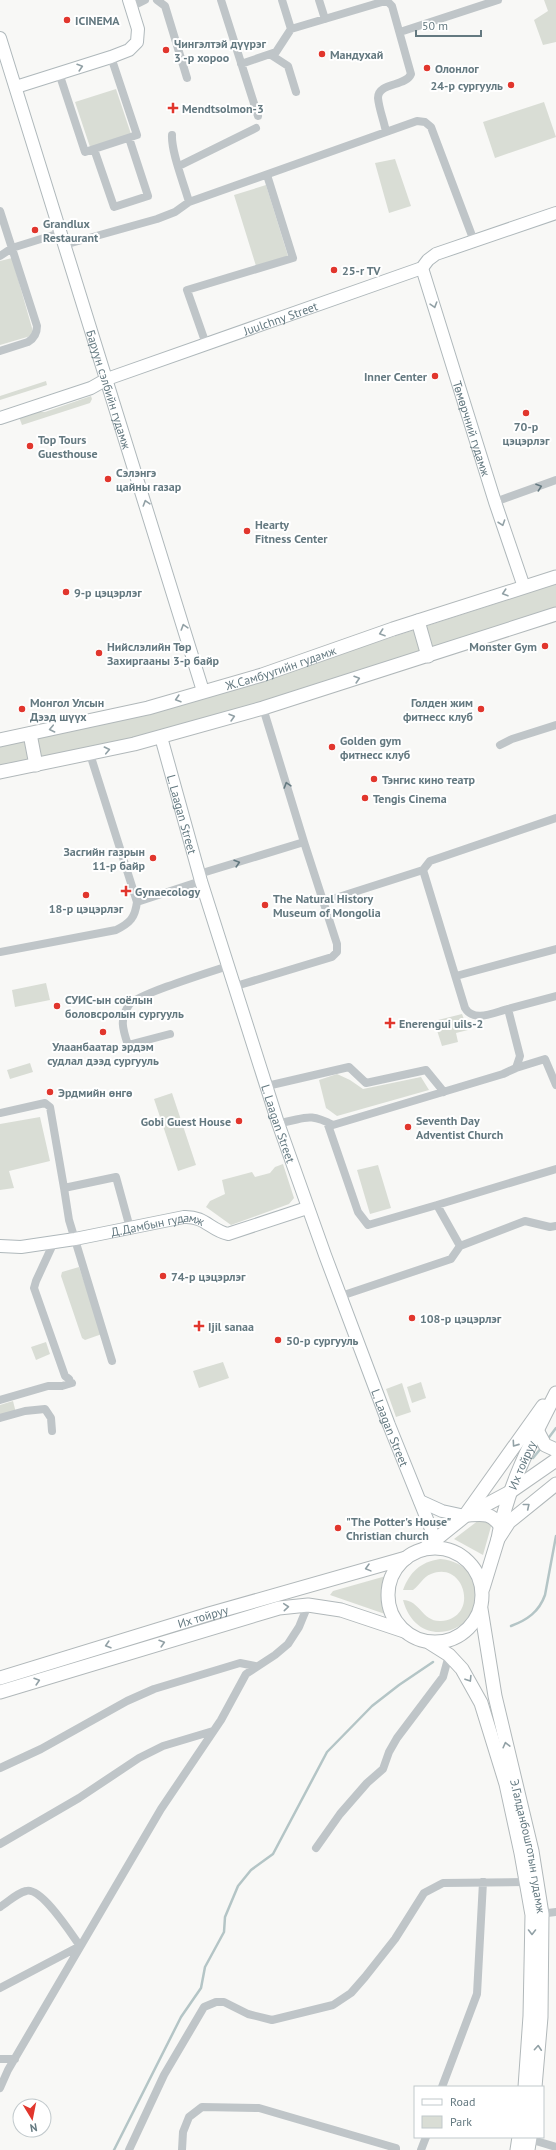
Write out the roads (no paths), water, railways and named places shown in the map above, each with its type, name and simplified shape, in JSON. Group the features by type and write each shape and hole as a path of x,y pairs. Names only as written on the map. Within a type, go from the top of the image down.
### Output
{"main road":[{"path":"0,38 16,87 129,50 137,42 138,28 130,4"},
{"name":"Баруун сэлбийн гудамж","path":"16,87 60,233 108,379 203,691"},
{"name":"Juulchny Street","path":"0,418 91,388 108,379 422,268 428,260 436,254 556,213"},
{"name":"Төмөрчний гудамж","path":"422,268 495,502 524,587"},
{"name":"Ж.Самбуугийн гудамж","path":"0,740 126,714 262,675 418,621 556,577"},
{"path":"0,772 90,754 161,737 263,708 556,614"},
{"path":"418,621 428,656"},
{"path":"30,734 36,764"},
{"name":"L. Laagan Street","path":"161,737 200,878 228,966 236,986 278,1123 308,1208 387,1418 435,1539"},
{"name":"Д.Дамбын гудамж","path":"0,1246 10,1248 75,1239 195,1216 220,1232 228,1234 308,1208"},
{"name":"Их тойруу","path":"424,1549 465,1516 510,1492 537,1430 556,1392"},
{"name":"Их тойруу","path":"465,1516 536,1414 556,1392"},
{"path":"537,1430 545,1445 556,1450"},
{"path":"483,1588 478,1573 468,1561 455,1552 440,1548 424,1549 406,1558 396,1568 390,1580 388,1594 389,1608 395,1621 404,1631 416,1639 430,1643 452,1640 462,1635 470,1628 481,1609 483,1588 510,1492 556,1460"},
{"path":"498,1539 516,1515 556,1484"},
{"path":"420,1501 442,1511 465,1516 484,1514 494,1517 500,1525"},
{"name":"Их тойруу","path":"0,1678 216,1612 406,1558"},
{"name":"Их тойруу","path":"0,1692 279,1608 308,1605 340,1610 404,1631"},
{"name":"Э.Галданбошготын гудамж","path":"481,1609 495,1696 532,1851 537,1915 541,2016 535,2086"},
{"name":"Э.Галданбошготын гудамж","path":"430,1643 449,1655 462,1669 481,1703 506,1784 526,1882 537,1915 525,2086"},
{"path":"516,2150 525,2140"}],"street":[{"path":"130,4 145,0"},
{"path":"158,0 165,6 187,78"},
{"path":"221,0 258,116"},
{"path":"282,0 291,29"},
{"path":"319,0 325,19"},
{"path":"400,32 498,0"},
{"path":"241,64 271,55 281,47 291,29 385,1 392,6 411,74 406,81 385,88 380,92 378,98 386,132"},
{"path":"271,55 288,66 296,92"},
{"path":"59,73 85,152 137,135 111,57"},
{"path":"64,245 157,219 175,212 189,202 417,121 425,122 431,127 474,241"},
{"path":"180,166 256,128"},
{"path":"172,135 172,146 180,166 189,202"},
{"path":"94,149 114,207 148,196 129,138"},
{"path":"206,344 187,290 293,258 267,175"},
{"path":"0,211 37,326 37,331 32,340 0,350"},
{"path":"0,256 12,248 60,233"},
{"path":"495,502 556,480"},
{"path":"236,986 335,954 337,944 263,708"},
{"path":"500,745 512,739 556,726"},
{"path":"0,952 116,930 130,923 136,914 137,902 90,754"},
{"path":"323,902 423,870 430,861 556,818"},
{"path":"137,902 200,878 304,842"},
{"path":"423,870 465,1008 470,1014 478,1016 556,996"},
{"path":"456,976 556,949"},
{"path":"170,1034 128,1045 122,1021 129,1003 143,996 228,966"},
{"path":"508,1009 520,1056 516,1068"},
{"path":"278,1123 305,1116 319,1118 333,1125 503,1074 516,1068 545,1059 556,1085"},
{"path":"267,1086 349,1067 366,1083 426,1070 444,1092"},
{"path":"0,1113 45,1104 50,1107 69,1220 112,1361"},
{"path":"327,1122 358,1212 368,1225 556,1169"},
{"path":"64,1188 116,1177 130,1228"},
{"path":"437,1205 460,1246"},
{"path":"341,1296 451,1259 460,1246 525,1221 550,1227 556,1226"},
{"path":"0,1400 48,1386 62,1386 70,1381 65,1376 34,1288 54,1242"},
{"path":"0,1418 25,1411 45,1409 51,1418 52,1431"},
{"path":"0,2088 80,1946 161,1809 213,1731 246,1674 255,1666 275,1655 288,1644 299,1627 308,1605"},
{"path":"316,1848 340,1814 367,1783 383,1769 389,1752 397,1738 444,1678 449,1655"},
{"path":"0,1768 25,1755 41,1749 127,1701 154,1689 240,1663 255,1666"},
{"path":"0,1844 79,1798 139,1758 163,1746 213,1731"},
{"path":"442,2086 476,1994 483,1882"},
{"path":"129,2150 164,2074 204,2007 216,2002 224,2002 248,2014 272,2020 333,2005 351,1993 365,1977 394,1939 424,1893 443,1883 526,1882"},
{"path":"0,1907 27,1890 35,1891 43,1898 80,1946"},
{"path":"537,1915 556,1912"},
{"path":"0,1988 80,1946"},
{"path":"0,2059 15,2059"},
{"path":"182,2150 183,2132 189,2116 202,2107 259,2108 396,2148 396,2150"},
{"path":"422,2150 426,2138"},
{"path":"525,2140 556,2147"}],"waterway":[{"path":"547,1440 556,1428"},
{"path":"533,1458 542,1447"},
{"path":"511,1626 532,1615 542,1601 545,1595 556,1536"},
{"path":"114,2150 181,2017 201,1988 205,1967 224,1932 225,1917 238,1886 251,1870 273,1854 327,1752 372,1706 399,1685 433,1662"}],"place":[{"name":"ICINEMA","path":"67,20"},
{"name":"Чингэлтэй дүүрэг 3 -р хороо","path":"166,50"},
{"name":"Мандухай","path":"322,54"},
{"name":"Олонлог","path":"427,68"},
{"name":"24-р сургууль","path":"511,85"},
{"name":"Mendtsolmon-3","path":"173,108"},
{"name":"Grandlux Restaurant","path":"35,230"},
{"name":"25-r TV","path":"334,270"},
{"name":"Inner Center","path":"435,376"},
{"name":"70-р цэцэрлэг","path":"526,413"},
{"name":"Top Tours Guesthouse","path":"30,446"},
{"name":"Сэлэнгэ цайны газар","path":"108,479"},
{"name":"Hearty Fitness Center","path":"247,531"},
{"name":"9-р цэцэрлэг","path":"66,592"},
{"name":"Monster Gym","path":"545,646"},
{"name":"Нийслэлийн Төр Захиргааны 3-р байр","path":"99,653"},
{"name":"Монгол Улсын Дээд шүүх","path":"22,709"},
{"name":"Голден жим фитнесс клуб","path":"481,709"},
{"name":"Golden gym фитнесс клуб","path":"332,747"},
{"name":"Тэнгис кино театр","path":"374,779"},
{"name":"Tengis Cinema","path":"365,798"},
{"name":"Засгийн газрын 11-р байр","path":"153,858"},
{"name":"Gynaecology","path":"126,891"},
{"name":"18-р цэцэрлэг","path":"86,895"},
{"name":"The Natural History Museum of Mongolia","path":"265,905"},
{"name":"СУИС-ын соёлын боловсролын сургууль","path":"57,1006"},
{"name":"Enerengui uils-2","path":"390,1023"},
{"name":"Улаанбаатар эрдэм судлал дээд сургууль","path":"103,1032"},
{"name":"Эрдмийн өнгө","path":"50,1092"},
{"name":"Gobi Guest House","path":"239,1121"},
{"name":"Seventh Day Adventist Church","path":"408,1127"},
{"name":"74-р цэцэрлэг","path":"163,1276"},
{"name":"108-р цэцэрлэг","path":"412,1318"},
{"name":"Ijil sanaa","path":"199,1326"},
{"name":"50-р сургууль","path":"278,1340"},
{"name":"\"The Potter's House\" Christian church","path":"338,1528"}]}
